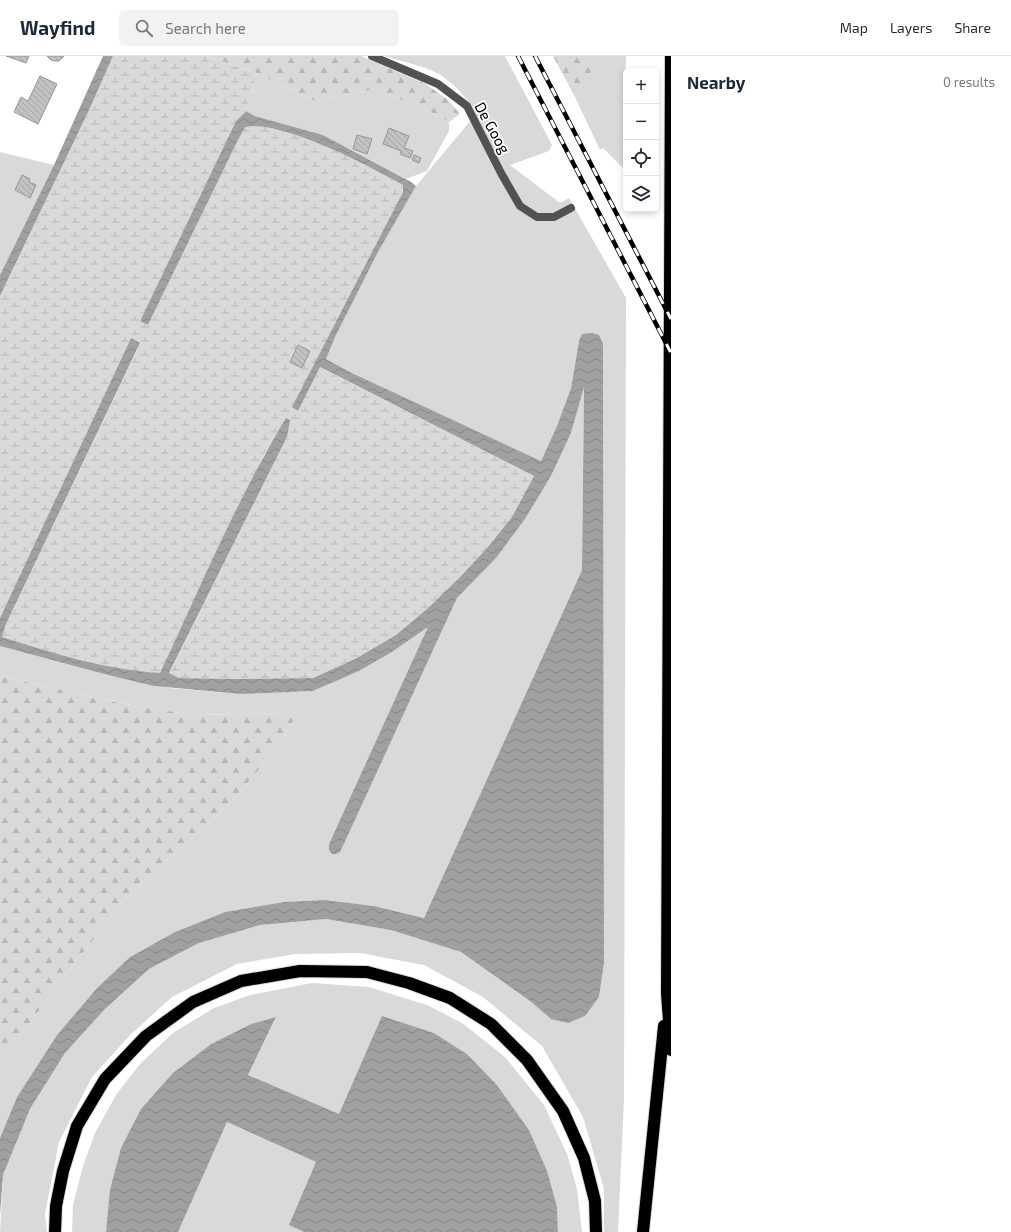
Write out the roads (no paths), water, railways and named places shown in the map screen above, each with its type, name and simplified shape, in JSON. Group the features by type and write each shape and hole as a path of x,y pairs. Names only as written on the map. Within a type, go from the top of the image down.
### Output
{"highway":[{"path":"670,56 671,250 667,993 671,1050"},
{"path":"55,1232 56,1206 63,1170 77,1126 105,1079 146,1036 192,1002 241,981 300,971 367,972 409,983 450,998 491,1024 527,1060 563,1111 584,1158 595,1201 596,1232"},
{"path":"643,1232 667,993"}],"lane":[{"name":"De Goog","path":"372,56 438,84 467,106 501,173 520,206 537,217 554,217 571,208"}],"water":[{"path":"103,56 113,56 90,108 0,296 0,275 54,165"},
{"path":"246,111 255,116 323,135 416,186 378,252 336,335 326,359 352,373 541,461 557,426 571,388 579,341 582,334 592,333 599,335 603,344 604,963 599,997 585,1016 568,1023 551,1019 530,1001 461,952 391,930 326,919 260,925 199,943 149,969 105,1009 65,1053 30,1109 3,1175 0,1215 0,1138 17,1097 57,1035 97,988 130,957 175,932 225,912 284,902 325,900 374,906 424,918 582,570 584,387 571,433 551,476 525,519 497,557 457,598 342,848 340,852 336,854 332,854 329,850 329,844 428,627 392,652 359,671 313,691 241,694 154,686 0,646 0,618 131,338 140,343 6,624 2,637 100,665 160,673 235,512 286,418 290,420 287,437 169,673 179,678 313,678 355,659 396,635 428,608 487,548 512,517 534,476 320,367 298,411 292,407 403,192 403,185 351,158 310,140 271,128 258,126 245,127 148,325 140,321 236,121"},
{"path":"382,1016 434,1033 467,1054 497,1085 529,1130 547,1171 557,1207 558,1232 304,1232 289,1225 316,1162 227,1122 178,1232 106,1232 110,1190 121,1148 141,1109 173,1073 211,1044 251,1024 276,1017 248,1075 339,1114"}],"railway":[{"path":"518,56 671,353"},
{"path":"535,56 671,319"}]}
